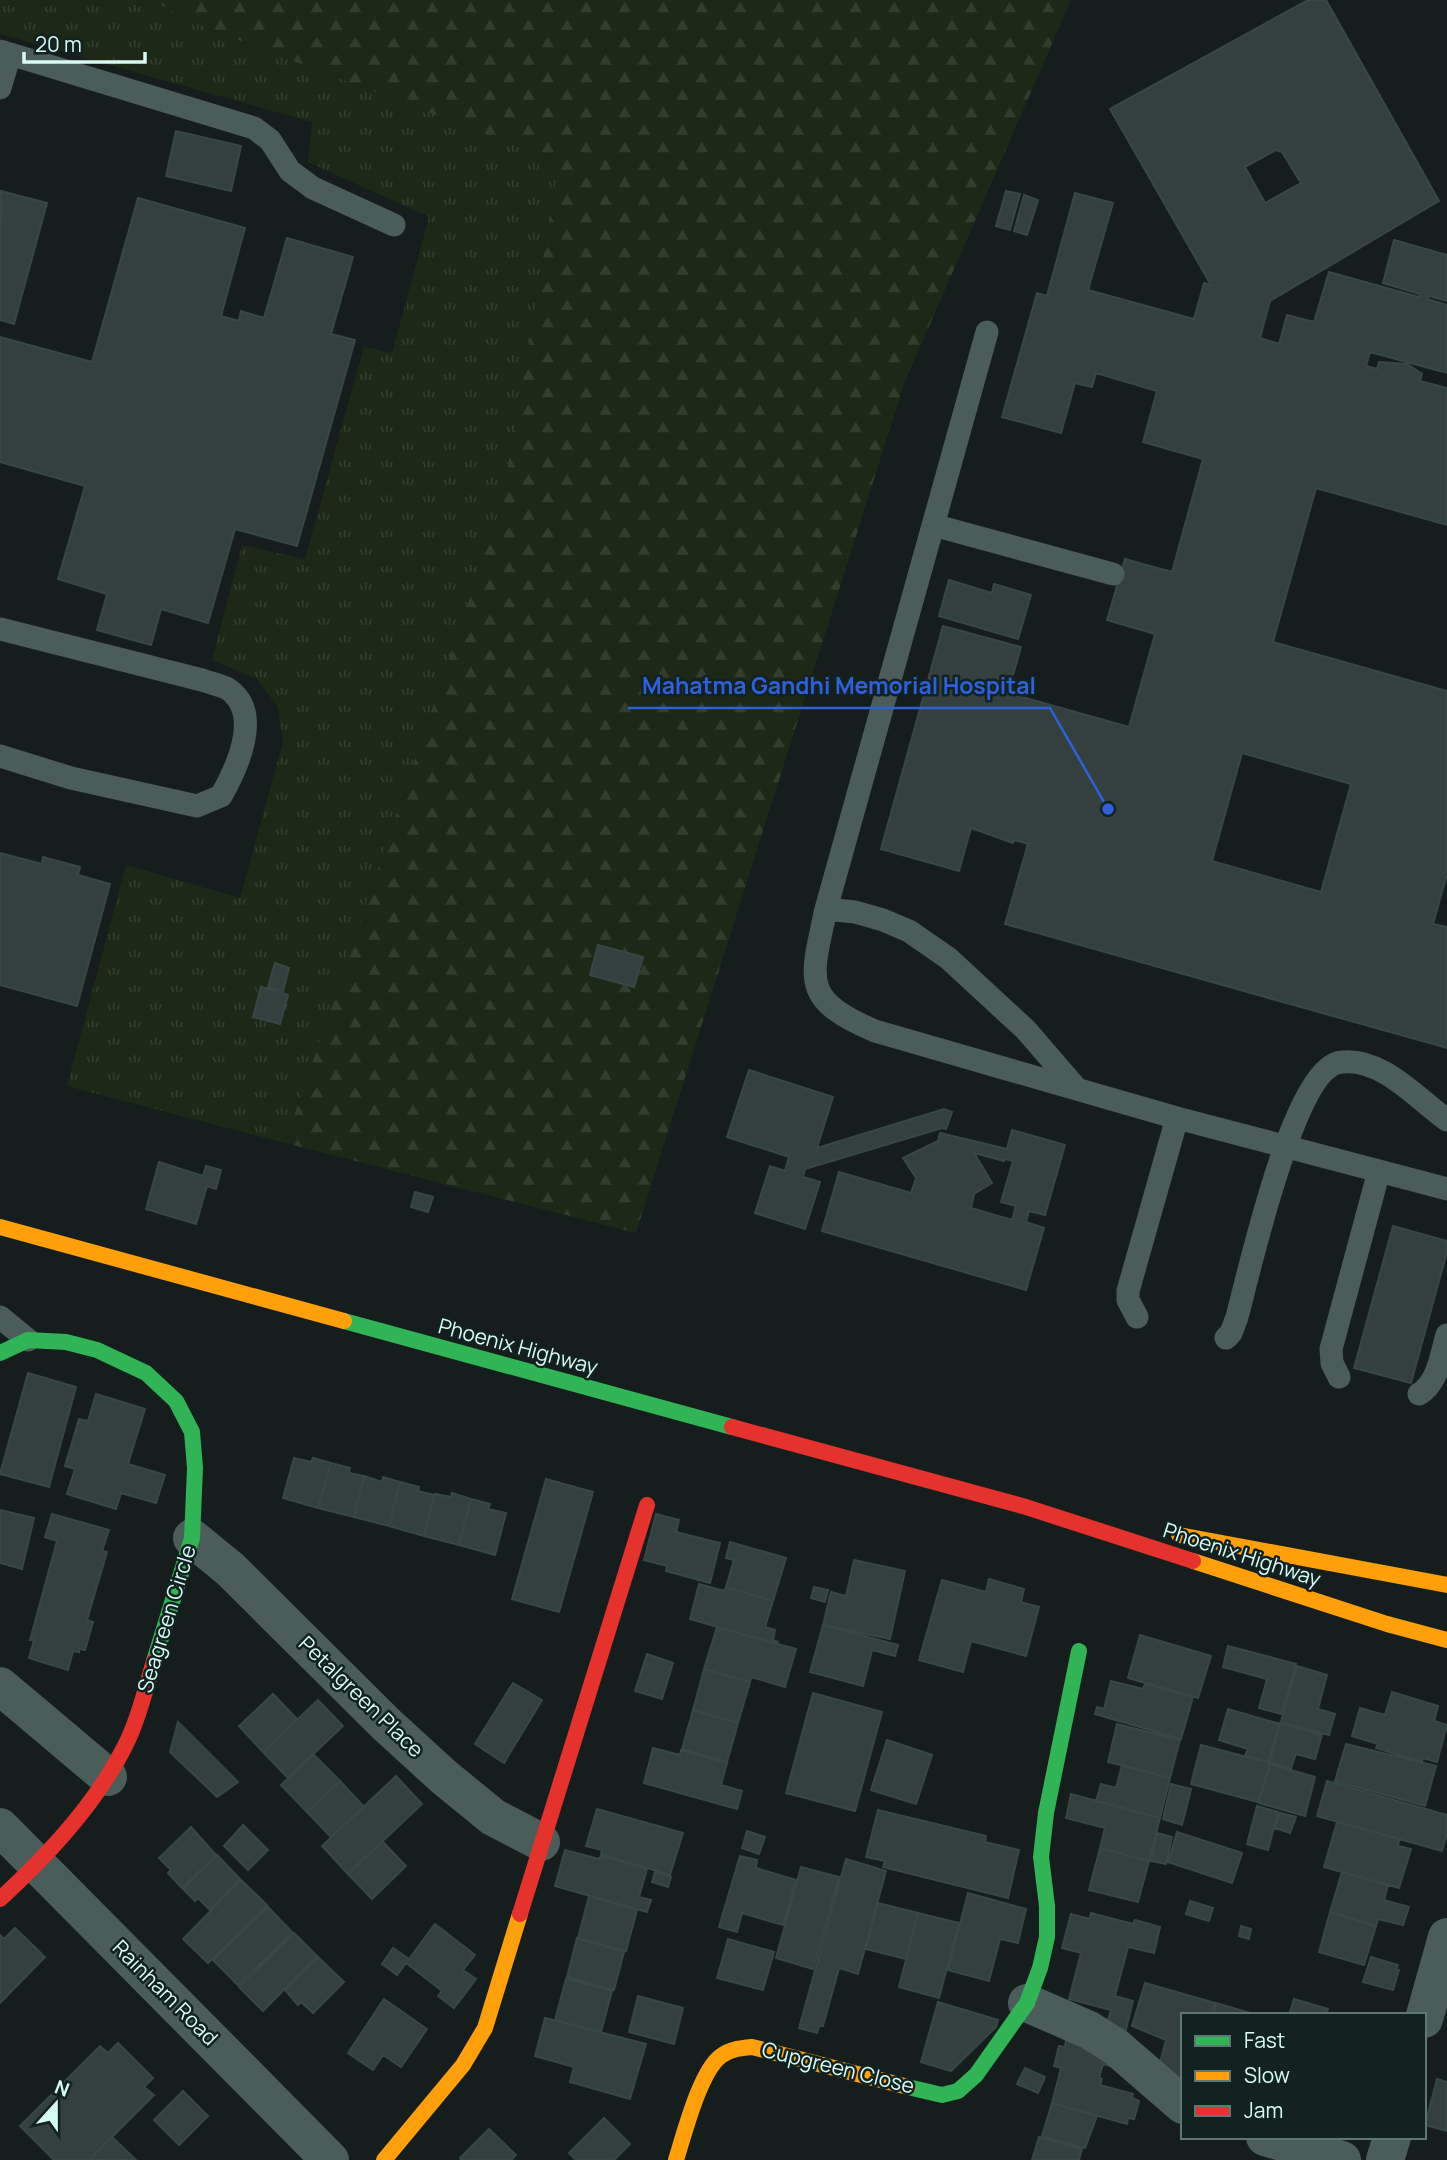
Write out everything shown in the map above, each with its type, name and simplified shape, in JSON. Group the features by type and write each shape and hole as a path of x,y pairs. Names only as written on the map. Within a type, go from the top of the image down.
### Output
{"street":[{"name":"Phoenix Highway","path":"0,1227 1026,1507 1447,1640"},
{"name":"Seagreen Circle","path":"0,1353 28,1340 66,1342 97,1350 146,1373 176,1401 191,1432 195,1468 192,1538 137,1716 108,1777 38,1864 0,1899"},
{"path":"384,2160 463,2065 485,2028 647,1505"},
{"name":"Phoenix Highway","path":"1026,1507 1447,1584"},
{"name":"Petalgreen Place","path":"192,1538 230,1569 386,1724 444,1777 494,1817 541,1842"},
{"name":"Cupgreen Close","path":"676,2160 707,2074 715,2060 731,2049 752,2047 942,2095 958,2091 976,2075 1027,2003 1040,1968 1047,1937 1047,1906 1041,1857 1045,1824 1079,1651"},
{"path":"0,1686 108,1777"},
{"name":"Rainham Road","path":"0,1827 330,2160"},
{"path":"1426,2013 1447,1937"},
{"path":"1027,2003 1089,2030 1116,2047 1181,2103"},
{"path":"1272,2139 1342,2160"},
{"path":"1385,2160 1391,2139"}],"lane":[{"path":"0,88 5,52 254,128 270,140 290,171 313,188 394,225"},
{"path":"987,332 826,909 816,957 816,984 824,1002 845,1018 875,1031 1177,1118 1447,1189"},
{"path":"933,525 1113,574"},
{"path":"0,629 228,689 243,707 245,729 240,754 221,796 197,806 71,778 0,756"},
{"path":"826,909 855,912 883,920 909,931 948,958 1026,1030 1076,1088"},
{"path":"1226,1338 1231,1333 1237,1317 1284,1146 1310,1089 1327,1068 1340,1061 1363,1063 1385,1072 1447,1120"},
{"path":"1137,1317 1128,1300 1128,1291 1177,1118"},
{"path":"1339,1377 1332,1363 1331,1349 1379,1171"},
{"path":"0,1317 28,1340"},
{"path":"1419,1394 1427,1390 1435,1377 1447,1335"}],"green space":[{"path":"0,0 151,0 212,30 559,162 502,502 285,1143 67,1086 126,865 240,898 283,742 278,707 257,679 212,660 242,545 305,559 364,347 392,353 429,217 308,162 312,122 0,34"},
{"path":"151,0 1071,0 904,384 636,1233 285,1143 502,502 559,162 212,30"}],"building":[{"path":"1308,0 1326,0 1439,201 1270,301 1260,338 1279,344 1287,315 1314,322 1329,272 1419,297 1420,294 1383,283 1394,240 1447,255 1447,301 1429,296 1427,299 1447,305 1447,373 1370,352 1366,366 1377,369 1379,362 1407,364 1422,374 1420,381 1447,388 1447,525 1316,488 1273,642 1447,691 1447,874 1433,924 1447,927 1447,1048 1005,924 1028,844 1014,840 1013,843 971,828 959,871 881,849 943,626 1021,647 1008,693 1129,727 1155,634 1107,620 1125,559 1172,572 1203,459 1143,442 1157,391 1096,373 1092,387 1075,383 1061,433 1002,417 1037,293 1047,296 1075,193 1113,203 1088,290 1194,319 1204,283 1211,285 1110,109","holes":["1276,150 1282,152 1301,183 1265,203 1245,167","1242,753 1351,784 1321,892 1212,861"]},
{"path":"176,131 241,146 231,191 166,176"},
{"path":"1,191 47,203 14,324 0,320"},
{"path":"1006,191 1020,194 1010,230 996,226"},
{"path":"1024,195 1038,200 1027,235 1014,231"},
{"path":"138,198 245,228 221,316 239,321 241,311 264,318 287,238 353,257 331,334 355,340 297,546 235,529 208,623 161,609 151,645 97,630 107,594 58,579 85,486 0,462 0,337 92,362"},
{"path":"949,580 992,593 994,584 1031,595 1018,639 939,616"},
{"path":"0,853 42,864 43,857 80,867 78,875 110,884 77,1006 0,985"},
{"path":"598,945 643,957 634,987 590,975"},
{"path":"275,963 289,968 283,991 268,987"},
{"path":"261,987 288,995 280,1024 253,1017"},
{"path":"749,1070 833,1097 817,1148 944,1109 952,1112 946,1129 805,1169 803,1177 820,1182 805,1229 755,1213 770,1166 785,1171 789,1157 727,1137"},
{"path":"1012,1130 1065,1145 1045,1215 1029,1211 1026,1222 1044,1228 1026,1290 822,1231 839,1172 911,1193 916,1178 903,1158 938,1141 940,1133 1007,1149","holes":["974,1153 1013,1161 1001,1202 1016,1206 1012,1220 971,1208 974,1194 992,1183"]},
{"path":"159,1162 203,1176 206,1166 221,1170 216,1189 207,1186 196,1224 146,1209"},
{"path":"415,1192 433,1197 428,1212 411,1207"},
{"path":"1393,1226 1447,1241 1447,1252 1411,1383 1354,1368"},
{"path":"28,1373 76,1387 49,1487 0,1474"},
{"path":"96,1394 145,1409 128,1464 165,1475 156,1503 121,1493 116,1509 67,1494 75,1469 65,1466 79,1419 88,1421"},
{"path":"294,1458 311,1462 313,1458 331,1463 318,1508 283,1498"},
{"path":"331,1463 350,1468 349,1473 364,1476 354,1517 318,1508"},
{"path":"364,1476 382,1482 383,1477 400,1482 389,1526 354,1517"},
{"path":"546,1479 593,1492 559,1612 512,1599"},
{"path":"400,1482 419,1487 418,1491 434,1495 424,1536 389,1526"},
{"path":"452,1493 471,1499 459,1545 424,1536 435,1494 451,1497"},
{"path":"471,1499 490,1504 488,1509 506,1513 495,1555 459,1545"},
{"path":"0,1510 34,1518 22,1569 0,1563"},
{"path":"52,1514 109,1530 102,1551 107,1552 87,1620 93,1622 85,1650 73,1651 68,1670 29,1658 34,1640 30,1640 57,1541 45,1537"},
{"path":"656,1514 679,1520 676,1532 720,1543 710,1583 666,1571 667,1566 644,1560"},
{"path":"730,1542 786,1558 773,1601 726,1587 734,1560 726,1558"},
{"path":"854,1560 905,1571 890,1639 823,1625 831,1592 846,1596"},
{"path":"989,1579 1024,1589 1021,1602 1039,1607 1026,1656 971,1641 963,1672 919,1660 942,1580 986,1592"},
{"path":"699,1584 724,1591 726,1587 773,1601 765,1627 775,1630 773,1640 778,1642 777,1644 690,1619"},
{"path":"814,1587 828,1590 825,1602 811,1598"},
{"path":"823,1625 898,1645 895,1656 872,1650 863,1686 810,1672"},
{"path":"717,1627 796,1649 785,1687 751,1677 750,1682 704,1669"},
{"path":"1140,1635 1211,1656 1198,1698 1128,1678"},
{"path":"1228,1646 1296,1664 1281,1714 1259,1708 1267,1679 1223,1667"},
{"path":"647,1654 673,1663 662,1699 635,1691"},
{"path":"1297,1666 1327,1675 1318,1709 1335,1714 1329,1735 1281,1722"},
{"path":"704,1669 750,1682 738,1723 693,1710"},
{"path":"1111,1681 1143,1689 1145,1684 1193,1697 1181,1739 1095,1714 1097,1707 1104,1709"},
{"path":"513,1683 542,1700 504,1763 475,1744"},
{"path":"1392,1692 1438,1706 1434,1721 1447,1725 1437,1762 1423,1758 1422,1762 1376,1748 1378,1744 1352,1736 1360,1708 1385,1715"},
{"path":"813,1693 882,1712 855,1811 786,1793"},
{"path":"273,1694 297,1719 263,1752 239,1726"},
{"path":"318,1700 343,1726 288,1778 263,1752"},
{"path":"1228,1709 1280,1724 1268,1762 1245,1756 1248,1749 1219,1740"},
{"path":"693,1710 738,1723 727,1762 682,1749"},
{"path":"178,1722 238,1782 217,1797 170,1752"},
{"path":"1280,1723 1322,1735 1315,1759 1296,1754 1291,1768 1270,1762"},
{"path":"1117,1724 1180,1740 1170,1778 1108,1762"},
{"path":"887,1740 932,1755 916,1804 871,1790"},
{"path":"1346,1744 1436,1766 1425,1806 1335,1781"},
{"path":"1201,1745 1270,1763 1258,1802 1191,1784"},
{"path":"653,1748 680,1755 681,1750 727,1763 721,1785 742,1791 737,1809 644,1783"},
{"path":"313,1754 340,1781 307,1812 281,1785"},
{"path":"1270,1764 1315,1777 1305,1816 1259,1803"},
{"path":"1122,1765 1170,1778 1160,1818 1096,1801 1101,1784 1116,1788"},
{"path":"396,1776 422,1804 348,1874 322,1846"},
{"path":"340,1781 364,1807 331,1837 307,1812"},
{"path":"1327,1781 1447,1815 1447,1833 1442,1851 1317,1816"},
{"path":"1171,1784 1191,1789 1182,1825 1163,1819"},
{"path":"1071,1794 1160,1818 1149,1861 1100,1848 1105,1828 1066,1818"},
{"path":"1257,1806 1278,1812 1268,1850 1247,1844"},
{"path":"597,1809 683,1833 670,1875 601,1854 602,1850 586,1846"},
{"path":"878,1810 986,1836 985,1842 1019,1850 1008,1898 883,1867 885,1861 866,1857"},
{"path":"1280,1813 1296,1817 1290,1833 1275,1828"},
{"path":"1337,1822 1399,1839 1398,1846 1411,1849 1399,1888 1324,1867"},
{"path":"243,1825 268,1850 248,1870 224,1846"},
{"path":"191,1827 216,1855 182,1888 168,1873 171,1870 159,1858"},
{"path":"747,1831 765,1837 759,1854 742,1848"},
{"path":"1177,1832 1242,1853 1232,1883 1168,1862"},
{"path":"1157,1833 1172,1837 1166,1864 1151,1861"},
{"path":"382,1841 406,1866 372,1899 348,1874"},
{"path":"1100,1848 1149,1861 1138,1902 1089,1890"},
{"path":"565,1850 599,1859 601,1856 647,1869 639,1897 651,1900 647,1912 555,1886"},
{"path":"217,1855 240,1879 210,1910 198,1898 195,1901 183,1889"},
{"path":"740,1856 757,1860 756,1868 796,1880 783,1925 742,1913 737,1932 719,1927"},
{"path":"846,1859 886,1871 858,1974 839,1968 823,2026 819,2026 817,2033 799,2028"},
{"path":"801,1867 839,1877 813,1969 776,1958"},
{"path":"655,1872 671,1877 668,1887 652,1882"},
{"path":"1342,1872 1388,1885 1384,1900 1409,1907 1403,1925 1378,1919 1376,1926 1330,1912"},
{"path":"241,1880 267,1905 208,1963 183,1939"},
{"path":"968,1893 1026,1909 1018,1943 1000,1939 989,1981 948,1970"},
{"path":"589,1896 637,1910 626,1951 578,1938"},
{"path":"1190,1901 1213,1908 1209,1921 1186,1914"},
{"path":"878,1903 918,1913 906,1959 866,1949"},
{"path":"268,1907 292,1932 238,1985 213,1960"},
{"path":"1330,1912 1376,1926 1364,1965 1319,1952"},
{"path":"918,1913 959,1923 939,1998 899,1987"},
{"path":"1091,1913 1133,1924 1135,1920 1160,1927 1154,1953 1128,1947 1115,1996 1133,2001 1125,2033 1106,2027 1111,2010 1069,1999 1081,1953 1062,1948 1071,1914 1090,1919"},
{"path":"435,1924 475,1955 463,1970 476,1979 454,2008 438,1996 442,1991 406,1963 397,1975 382,1964 393,1948 409,1959"},
{"path":"1241,1926 1251,1929 1249,1939 1239,1936"},
{"path":"15,1928 45,1957 0,2003 0,1935 4,1939"},
{"path":"294,1933 317,1956 263,2011 239,1987"},
{"path":"577,1938 624,1952 614,1990 567,1977"},
{"path":"728,1939 774,1952 763,1990 717,1978"},
{"path":"318,1957 344,1982 313,2013 301,2002 298,2005 285,1990"},
{"path":"1371,1957 1398,1965 1393,1990 1363,1982"},
{"path":"566,1979 612,1991 601,2032 555,2020"},
{"path":"1145,1983 1215,2003 1212,2013 1181,2013 1181,2085 1156,2078 1166,2040 1132,2026"},
{"path":"638,1996 683,2008 674,2044 629,2032"},
{"path":"384,1999 427,2029 401,2067 383,2055 373,2070 348,2053"},
{"path":"1294,1999 1328,2009 1327,2013 1290,2013"},
{"path":"938,2002 998,2020 996,2027 951,2071 921,2062"},
{"path":"1216,2003 1250,2013 1214,2013"},
{"path":"545,2018 646,2044 630,2099 570,2082 574,2067 535,2056"},
{"path":"1066,2040 1113,2058 1110,2066 1103,2064 1100,2085 1133,2094 1132,2098 1139,2101 1134,2119 1128,2118 1127,2124 1052,2103 1061,2068 1054,2066 1059,2046 1065,2047"},
{"path":"118,2043 153,2078 144,2087 154,2095 89,2160 54,2160 20,2126 100,2046 108,2053"},
{"path":"1025,2068 1045,2077 1038,2093 1017,2084"},
{"path":"1437,2079 1447,2082 1447,2131 1426,2125"},
{"path":"183,2091 208,2116 179,2145 154,2120"},
{"path":"1052,2103 1097,2116 1085,2148 1042,2136"},
{"path":"604,2118 630,2144 614,2160 576,2160 569,2153"},
{"path":"489,2129 516,2155 511,2160 461,2160 460,2158"},
{"path":"112,2137 136,2160 89,2160"},
{"path":"1039,2137 1082,2149 1079,2160 1032,2160"}],"traffic: fast":[{"path":"344,1321 732,1427"},
{"path":"0,1353 28,1340 66,1342 97,1350 146,1373 176,1401 192,1432 195,1468 192,1538 154,1661"},
{"path":"908,2087 942,2095 958,2091 976,2075 1027,2003 1040,1968 1047,1937 1047,1906 1041,1857 1046,1813 1079,1651"}],"traffic: slow":[{"path":"0,1227 344,1321"},
{"path":"1179,1535 1447,1585"},
{"path":"1193,1561 1387,1624 1447,1640"},
{"path":"384,2160 463,2065 485,2028 520,1914"},
{"path":"676,2160 706,2075 721,2056 732,2050 752,2047 908,2087"}],"traffic: jam":[{"path":"732,1427 1026,1507 1193,1561"},
{"path":"520,1914 647,1505"},
{"path":"0,1899 68,1829 112,1769 133,1727 154,1661"}],"place":[{"name":"Mahatma Gandhi Memorial Hospital","path":"1108,809"}]}
